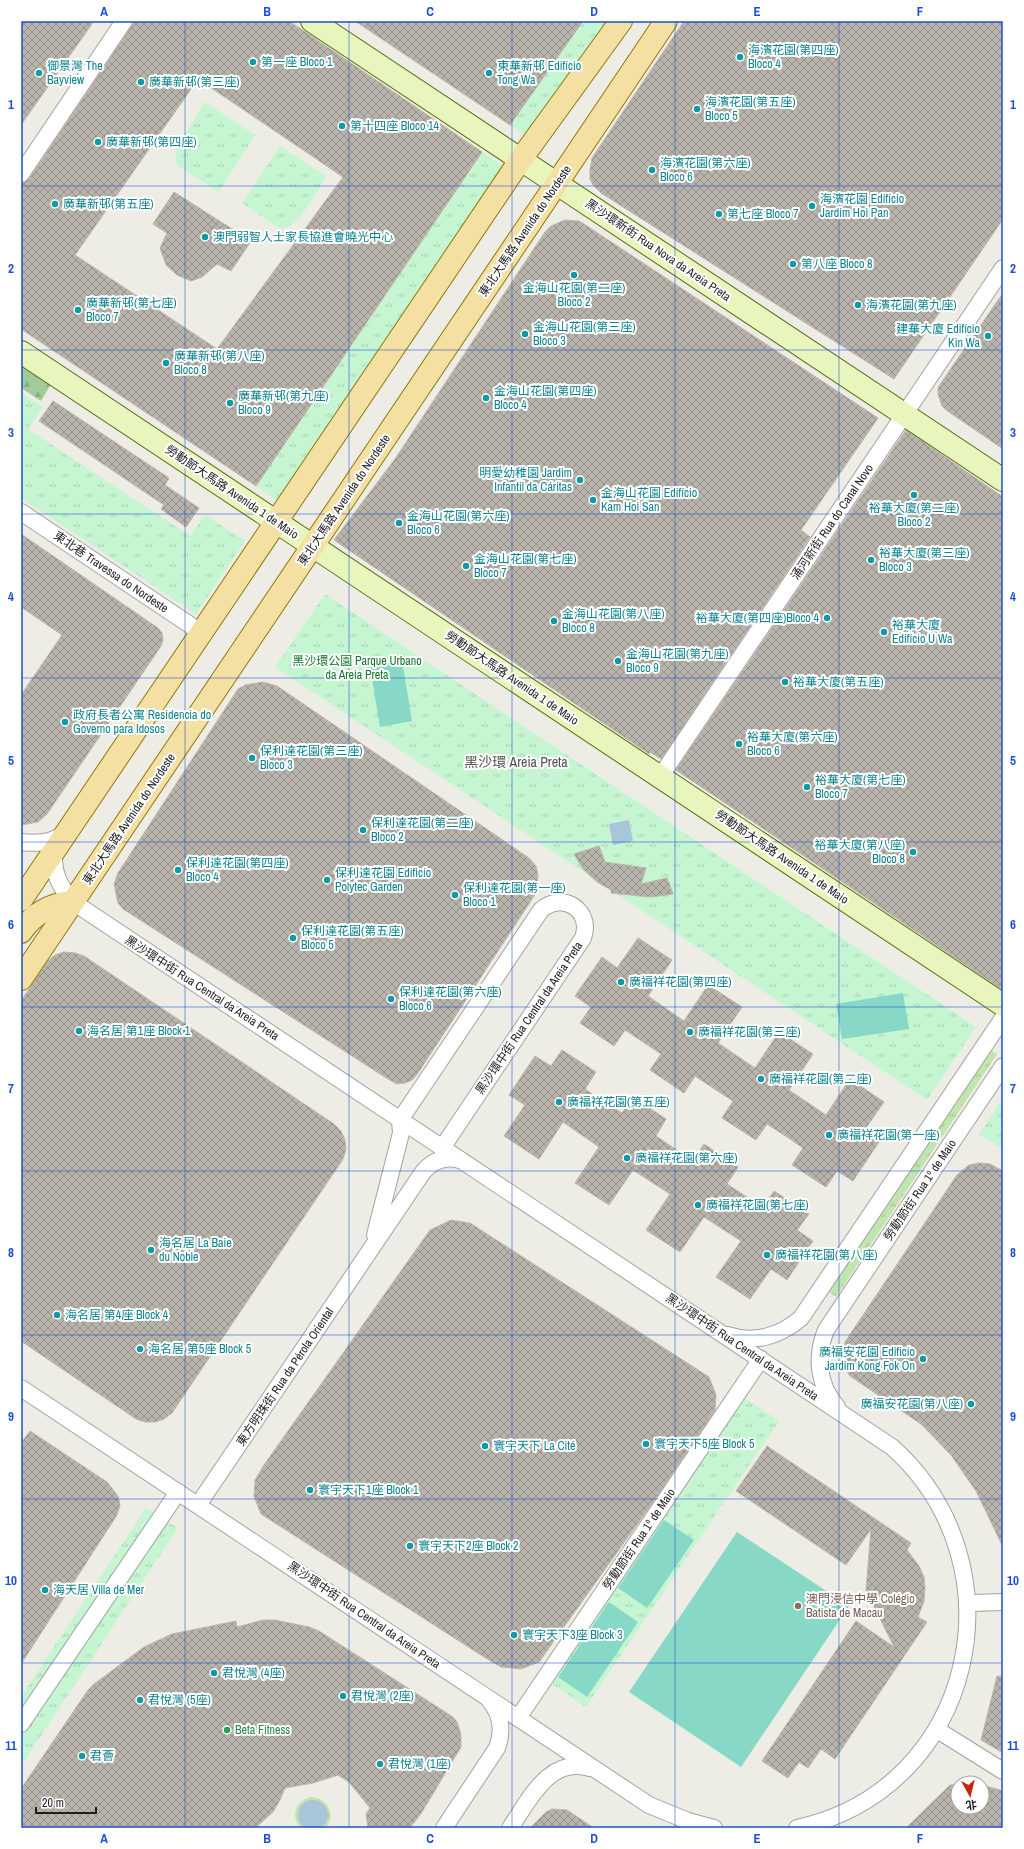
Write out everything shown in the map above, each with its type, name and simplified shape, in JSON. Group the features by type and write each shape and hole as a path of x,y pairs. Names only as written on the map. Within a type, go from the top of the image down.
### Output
{"main road":[{"path":"21,900 520,160 621,21"},
{"name":"東北大馬路 Avenida do Nordeste","path":"21,979 666,21"},
{"path":"21,932 30,920 43,911 52,906 73,902"}],"street":[{"path":"21,174 124,21"},
{"name":"黑沙環新街 Rua Nova da Areia Preta","path":"312,21 1003,480"},
{"name":"涌河新街 Rua do Canal Novo","path":"660,777 1003,268"},
{"name":"勞動節大馬路 Avenida 1 de Maio","path":"21,352 1003,1005"},
{"name":"東北巷 Travessa do Nordeste","path":"21,512 202,633"},
{"path":"21,842 39,843 51,841 60,837 72,826"},
{"name":"黑沙環中街 Rua Central da Areia Preta","path":"55,850 54,865 58,882 73,902 896,1450 921,1475 939,1499 952,1521 969,1574 972,1604 972,1638 965,1673 953,1706 939,1731 914,1764 874,1797 843,1814 797,1828"},
{"name":"黑沙環中街 Rua Central da Areia Preta","path":"400,1120 541,910 555,902 567,903 574,906 582,915 585,923 583,938 442,1148"},
{"path":"714,1328 729,1335 745,1338 762,1338 778,1333 801,1318 1003,1018"},
{"name":"勞動節街 Rua 1º de Maio","path":"850,1419 830,1399 823,1384 820,1354 824,1336 842,1306 1003,1066"},
{"name":"東方明珠街 Rua da Pérola Oriental","path":"372,1248 401,1133 400,1120"},
{"name":"東方明珠街 Rua da Pérola Oriental","path":"198,1505 426,1168 444,1158 462,1161"},
{"path":"820,1291 820,1302 826,1308 837,1310 842,1306"},
{"name":"勞動節街 Rua 1º de Maio","path":"518,1718 760,1360"},
{"name":"黑沙環中街 Rua Central da Areia Preta","path":"21,1388 655,1808 688,1822 714,1828"},
{"path":"21,1724 178,1492"},
{"path":"972,1604 1003,1602"},
{"path":"444,1828 493,1755 500,1740 501,1727 498,1712 485,1696"},
{"path":"939,1731 1003,1771"},
{"path":"510,1828 539,1785 556,1770 577,1765 598,1771"}],"green space":[{"path":"583,21 610,21 530,139 510,125"},
{"path":"205,102 255,135 219,192 178,166 175,159 177,147"},
{"path":"280,146 326,176 301,216 287,227 280,229 242,203"},
{"path":"482,152 507,169 280,503 256,486"},
{"path":"21,361 52,382 41,401 21,388"},
{"path":"21,393 43,407 28,429 190,536 205,515 245,541 196,614 21,498"},
{"name":"黑沙環公園 Parque Urbano da Areia Preta","path":"325,594 976,1027 927,1100 275,667"},
{"path":"990,1050 997,1054 836,1297 829,1292"},
{"path":"1003,1098 1003,1150 979,1134"},
{"path":"742,1396 779,1421 586,1707 549,1682"},
{"path":"146,1508 178,1528 21,1766 21,1697"},
{"path":"311,1797 322,1800 329,1808 330,1817 326,1828 300,1828 297,1823 295,1814 298,1805"}],"shaded area":[{"path":"402,660 412,721 380,727 370,666"},
{"path":"629,820 633,841 613,845 609,824"},
{"path":"903,993 909,1029 842,1039 836,1004"},
{"path":"664,1520 694,1540 647,1608 618,1588"},
{"path":"737,1532 849,1606 741,1767 629,1692"},
{"path":"609,1602 638,1622 587,1697 558,1677"},
{"path":"313,1800 324,1804 328,1815 324,1826 313,1830 302,1826 298,1815 302,1804"}],"building":[{"name":"御景灣 The Bayview","path":"21,21 94,21 21,125"},
{"path":"135,21 289,21 482,152 256,486 21,329 21,184 29,179","holes":["198,79 343,177 217,349 75,255"]},
{"name":"東華新邨 Edifício Tong Wa","path":"355,21 583,21 510,125"},
{"name":"海濱花園 Edifício Jardim Hoi Pan","path":"684,21 1003,21 1003,219 894,379 601,193 593,185 590,179 592,158"},
{"name":"澳門弱智人士家長協進會曉光中心","path":"174,192 251,241 231,271 217,264 202,277 191,281 177,275 166,265 160,248 167,233 153,224"},
{"name":"金海山花園 Edifício Kam Hoi San","path":"565,220 579,221 584,224 878,418 801,530 810,537 661,759 650,752 649,754 334,540 395,459 545,232 551,226"},
{"name":"建華大廈 Edifício Kin Wa","path":"1003,293 1003,449 946,410 942,406 938,394 938,388"},
{"path":"53,401 169,478 165,485 199,508 186,527 161,509 164,505 39,421"},
{"name":"裕華大廈 Edifício U Wa","path":"906,430 1003,497 1003,990 676,770"},
{"name":"政府長者公寓 Residencia do Governo para Idosos","path":"21,534 158,628 162,633 163,640 161,646 47,814 38,822 21,825 21,695 62,635 21,607"},
{"name":"保利達花園 Edificío Polytec Garden","path":"263,682 277,686 529,858 536,866 538,876 536,893 418,1073 412,1080 405,1083 397,1084 388,1079 123,909 118,903 114,884 118,873 238,689 245,685"},
{"path":"599,846 605,862 646,868 641,884 667,878 673,894 651,897 611,893 611,890 597,882 583,869 574,854"},
{"path":"638,938 672,960 648,996 684,1021 708,985 742,1007 718,1043 755,1068 779,1032 813,1054 789,1090 826,1115 850,1079 884,1102 863,1132 879,1142 853,1181 837,1171 826,1187 792,1165 803,1148 790,1139 767,1124 756,1140 722,1118 733,1101 695,1076 684,1093 650,1070 661,1054 625,1030 614,1046 580,1023 591,1007 575,996 602,957 617,968"},
{"name":"海名居 La Baie du Noble","path":"64,952 84,956 334,1124 341,1131 345,1140 346,1149 343,1159 172,1413 164,1419 155,1422 145,1422 136,1419 21,1341 21,1001 48,961 55,955"},
{"path":"562,1050 596,1072 585,1089 598,1098 622,1113 633,1097 666,1119 656,1136 693,1161 704,1144 738,1167 727,1184 763,1208 774,1191 809,1214 797,1230 813,1241 787,1280 771,1269 750,1299 716,1277 741,1241 704,1217 680,1252 646,1230 670,1194 633,1170 609,1205 575,1183 599,1147 563,1122 539,1159 504,1136 525,1105 509,1095 535,1056 551,1066"},
{"name":"廣福安花園 Edificío Jardim Kong Fok On","path":"980,1163 990,1164 1003,1171 1003,1547 976,1491 951,1455 921,1424 850,1376 844,1367 842,1357 845,1342 957,1175 969,1165"},
{"name":"寰宇天下 La Cité","path":"451,1220 470,1223 709,1377 716,1395 715,1410 655,1499 539,1662 521,1669 501,1667 484,1657 261,1514 254,1496 255,1480 264,1465 430,1230"},
{"name":"海天居 Villa de Mer","path":"30,1431 107,1482 118,1496 120,1505 117,1515 21,1664 21,1443"},
{"path":"767,1446 911,1543 907,1550 919,1566 924,1577 925,1589 924,1601 918,1617 927,1622 835,1759 821,1749 808,1768 799,1762 788,1778 762,1761 856,1621 894,1647 866,1590 871,1529 846,1565 736,1491"},
{"path":"263,1620 275,1620 309,1627 319,1631 453,1717 457,1722 461,1735 461,1747 422,1812 410,1828 368,1828 366,1814 370,1808 349,1782 338,1775 313,1783 285,1788 273,1812 255,1828 21,1828 21,1789 88,1690 94,1684 144,1647 172,1634 236,1621 237,1627"},
{"path":"997,1676 1003,1677 1003,1753 981,1740"},
{"path":"950,1785 950,1815 990,1815 990,1787 1003,1791 1003,1828 906,1828"},
{"path":"552,1809 567,1810 594,1828 530,1828 546,1812"}],"place":[{"name":"海濱花園(第四座) Bloco 4","path":"740,57"},
{"name":"第一座 Bloco 1","path":"253,62"},
{"name":"御景灣 The Bayview","path":"39,73"},
{"name":"東華新邨 Edifício Tong Wa","path":"489,73"},
{"name":"廣華新邨(第三座)","path":"141,82"},
{"name":"海濱花園(第五座) Bloco 5","path":"697,109"},
{"name":"第十四座 Bloco 14","path":"342,126"},
{"name":"廣華新邨(第四座)","path":"98,142"},
{"name":"海濱花園(第六座) Bloco 6","path":"652,170"},
{"name":"廣華新邨(第五座)","path":"55,204"},
{"name":"海濱花園 Edifício Jardim Hoi Pan","path":"812,206"},
{"name":"第七座 Bloco 7","path":"719,214"},
{"name":"澳門弱智人士家長協進會曉光中心","path":"205,237"},
{"name":"第八座 Bloco 8","path":"793,264"},
{"name":"金海山花園(第二座) Bloco 2","path":"574,275"},
{"name":"海濱花園(第九座)","path":"858,305"},
{"name":"廣華新邨(第七座) Bloco 7","path":"78,310"},
{"name":"金海山花園(第三座) Bloco 3","path":"525,334"},
{"name":"建華大廈 Edifício Kin Wa","path":"988,336"},
{"name":"廣華新邨(第八座) Bloco 8","path":"166,363"},
{"name":"金海山花園(第四座) Bloco 4","path":"486,398"},
{"name":"廣華新邨(第九座) Bloco 9","path":"230,403"},
{"name":"明愛幼稚園 Jardim Infantil da Cáritas","path":"580,480"},
{"name":"裕華大廈(第二座) Bloco 2","path":"914,495"},
{"name":"金海山花園 Edifício Kam Hoi San","path":"593,500"},
{"name":"金海山花園(第六座) Bloco 6","path":"399,523"},
{"name":"裕華大廈(第三座) Bloco 3","path":"871,560"},
{"name":"金海山花園(第七座) Bloco 7","path":"466,566"},
{"name":"裕華大廈(第四座)Bloco 4","path":"827,618"},
{"name":"金海山花園(第八座) Bloco 8","path":"554,621"},
{"name":"裕華大廈 Edifício U Wa","path":"884,632"},
{"name":"金海山花園(第九座) Bloco 9","path":"618,661"},
{"name":"裕華大廈(第五座)","path":"785,682"},
{"name":"政府長者公寓 Residencia do Governo para Idosos","path":"65,722"},
{"name":"裕華大廈(第六座) Bloco 6","path":"739,744"},
{"name":"保利達花園(第三座) Bloco 3","path":"252,758"},
{"name":"裕華大廈(第七座) Bloco 7","path":"807,787"},
{"name":"保利達花園(第二座) Bloco 2","path":"363,830"},
{"name":"裕華大廈(第八座) Bloco 8","path":"913,852"},
{"name":"保利達花園(第四座) Bloco 4","path":"178,870"},
{"name":"保利達花園 Edificío Polytec Garden","path":"327,880"},
{"name":"保利達花園(第一座) Bloco 1","path":"455,895"},
{"name":"保利達花園(第五座) Bloco 5","path":"293,938"},
{"name":"廣福祥花園(第四座)","path":"621,982"},
{"name":"保利達花園(第六座) Bloco 6","path":"391,999"},
{"name":"海名居 第1座 Block 1","path":"79,1031"},
{"name":"廣福祥花園(第三座)","path":"690,1032"},
{"name":"廣福祥花園(第二座)","path":"761,1079"},
{"name":"廣福祥花園(第五座)","path":"559,1102"},
{"name":"廣福祥花園(第一座)","path":"829,1135"},
{"name":"廣福祥花園(第六座)","path":"627,1158"},
{"name":"廣福祥花園(第七座)","path":"698,1205"},
{"name":"海名居 La Baie du Noble","path":"151,1250"},
{"name":"廣福祥花園(第八座)","path":"767,1255"},
{"name":"海名居 第4座 Block 4","path":"57,1315"},
{"name":"海名居 第5座 Block 5","path":"140,1349"},
{"name":"廣福安花園 Edificío Jardim Kong Fok On","path":"923,1359"},
{"name":"廣福安花園(第八座)","path":"971,1404"},
{"name":"寰宇天下5座 Block 5","path":"646,1444"},
{"name":"寰宇天下 La Cité","path":"485,1446"},
{"name":"寰宇天下1座 Block 1","path":"310,1490"},
{"name":"寰宇天下2座 Block 2","path":"410,1546"},
{"name":"海天居 Villa de Mer","path":"45,1590"},
{"name":"澳門浸信中學 Colégio Batista de Macau","path":"798,1606"},
{"name":"寰宇天下3座 Block 3","path":"514,1635"},
{"name":"君悅灣 (4座)","path":"214,1673"},
{"name":"君悅灣 (2座)","path":"343,1696"},
{"name":"君悅灣 (5座)","path":"140,1700"},
{"name":"Beta Fitness","path":"227,1730"},
{"name":"君薈","path":"82,1756"},
{"name":"君悅灣 (1座)","path":"380,1764"}],"district":[{"name":"黑沙環 Areia Preta","path":"516,762"}]}
